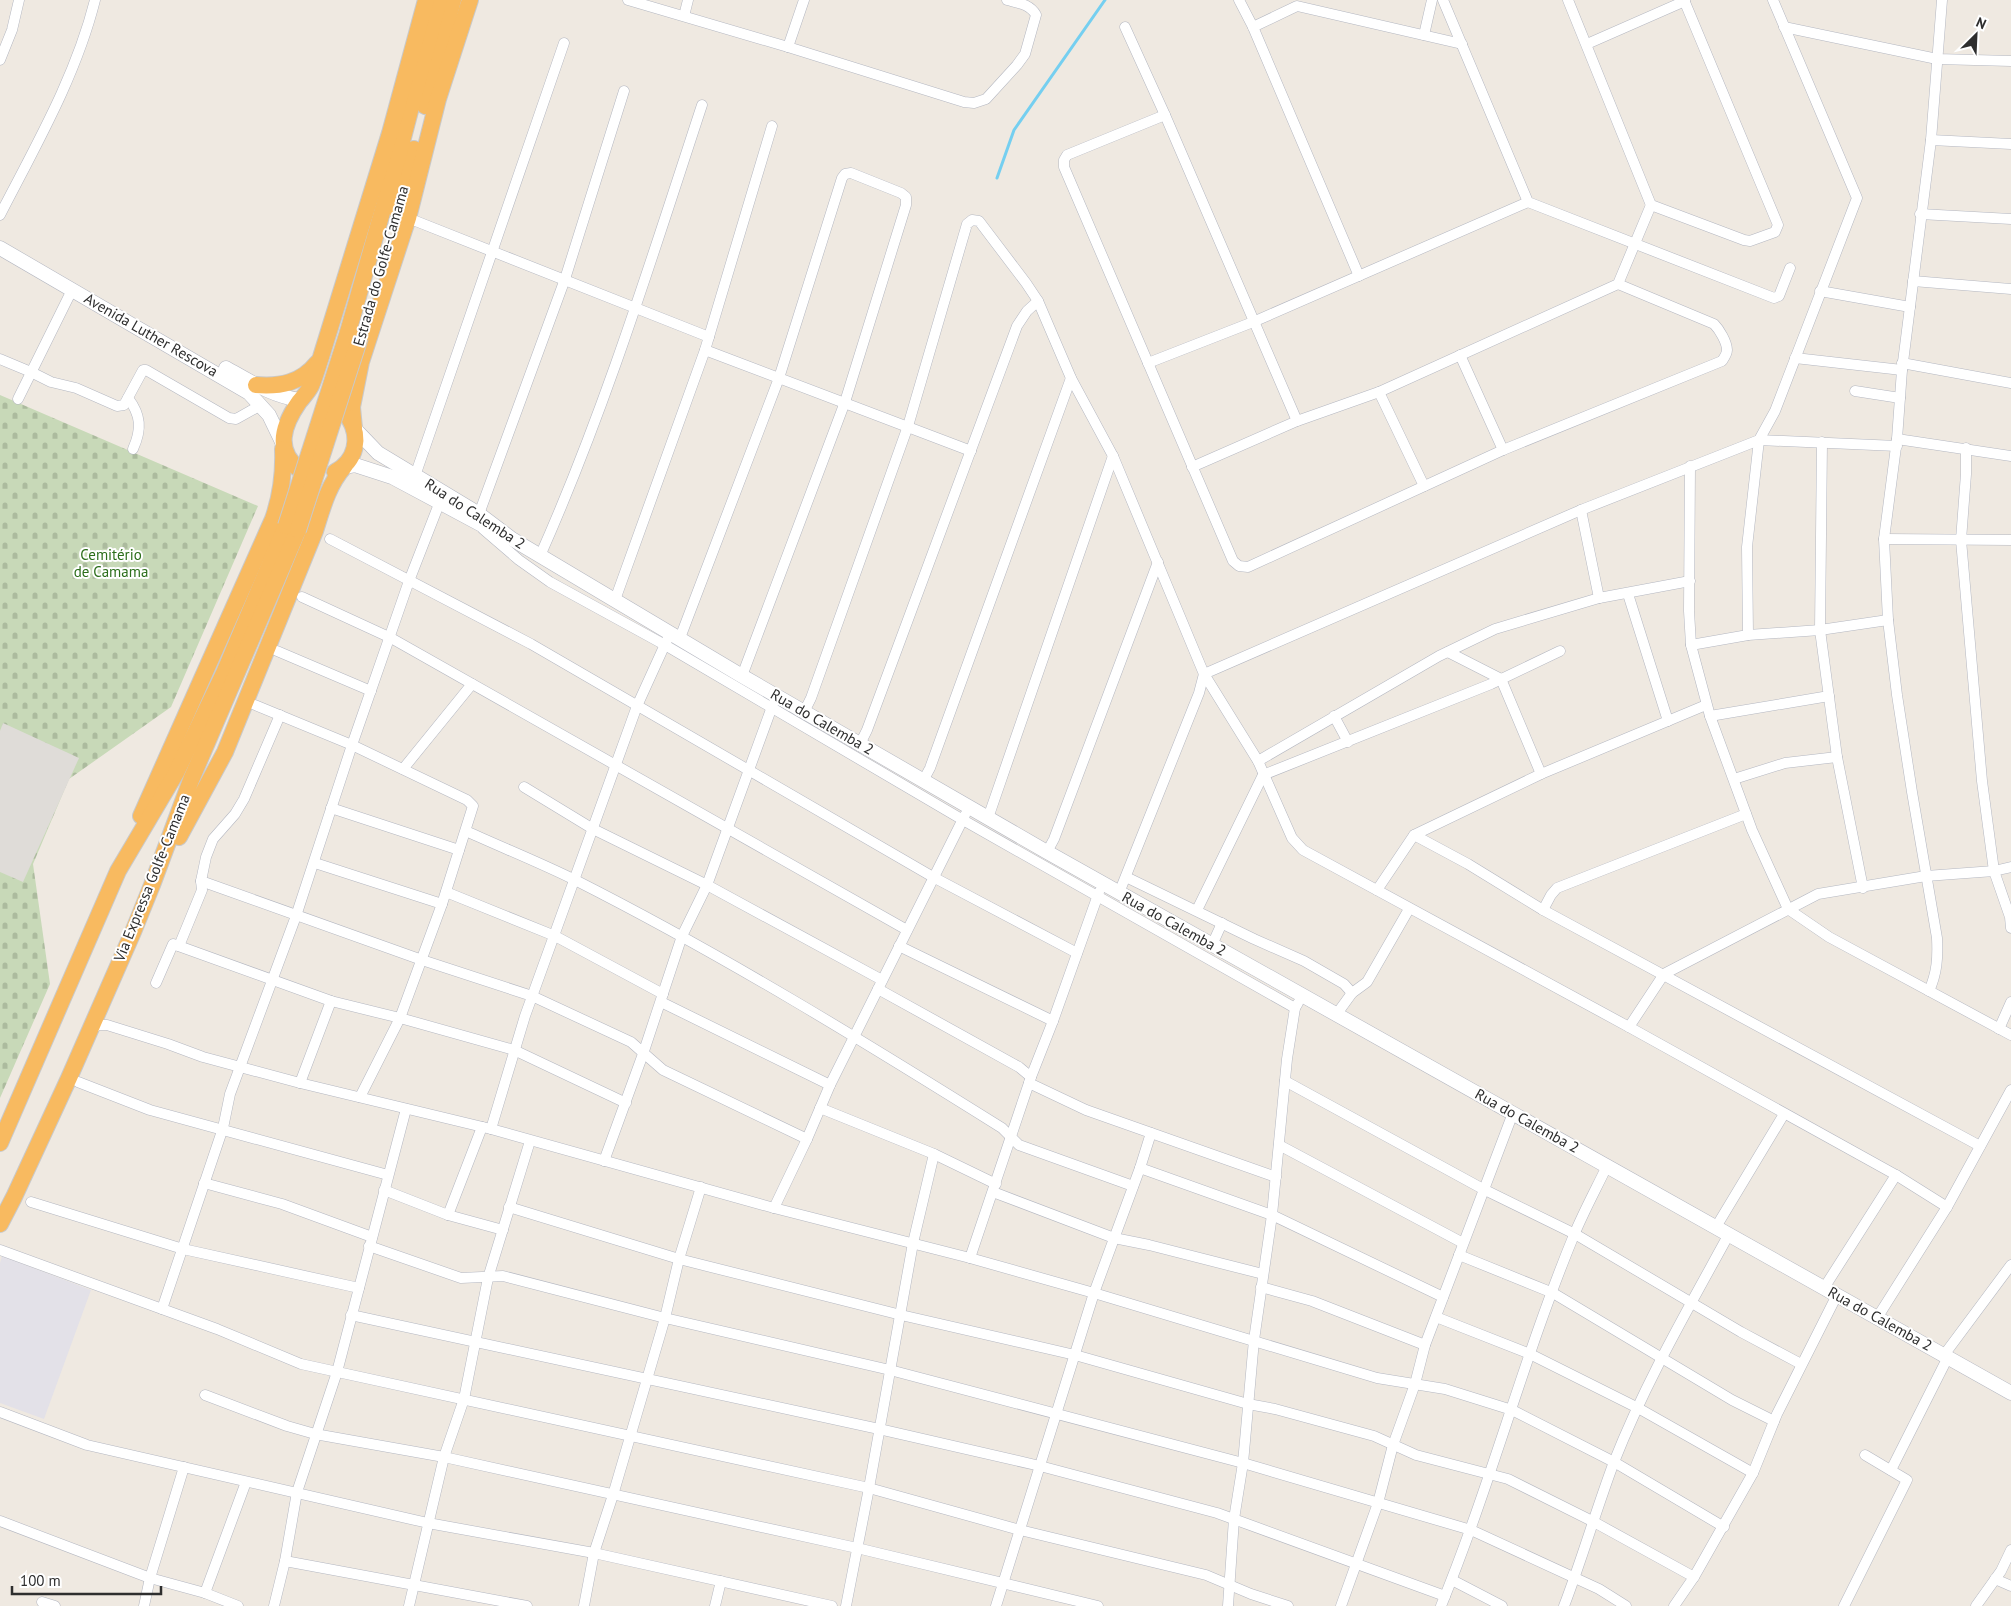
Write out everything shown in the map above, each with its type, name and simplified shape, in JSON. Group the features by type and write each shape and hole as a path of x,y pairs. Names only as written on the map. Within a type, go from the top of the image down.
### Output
{"highway":[{"path":"118,871 162,766 279,503 284,465 283,444 286,425 311,386 321,357 390,133 426,0"},
{"name":"Estrada do Golfe-Camama","path":"354,335 439,0"},
{"name":"Estrada do Golfe-Camama","path":"292,528 354,335 399,211 453,0"},
{"path":"152,885 225,752 315,531 326,496 334,479 355,448 356,437 352,407 356,378 408,218 438,99 470,0"},
{"path":"256,385 272,386 293,382 304,376 321,357"},
{"path":"301,400 323,403"},
{"path":"338,409 347,416 354,428"},
{"path":"283,444 288,458 300,470"},
{"path":"316,475 333,473 344,466"},
{"name":"Via Expressa Golfe-Camama","path":"0,1143 118,871 176,773 292,528"},
{"name":"Via Expressa Golfe-Camama","path":"0,1224 90,1031 152,885 292,528"}],"main road":[{"name":"Avenida Luther Rescova","path":"1,247 235,384 256,399 261,405 275,425 283,444"},
{"name":"Avenida Luther Rescova","path":"1,247 256,385 278,395 301,400"},
{"name":"Rua do Calemba 2","path":"354,428 378,453 477,518 615,600 672,639 742,676 774,702 804,712 1212,945 1299,1002 1336,1014 2011,1393"},
{"path":"344,466 362,467 392,478 439,504 477,518"}],"street":[{"path":"0,60 12,30 19,0"},
{"path":"0,215 63,92 78,55 96,0"},
{"path":"628,0 788,47 964,102 974,103 986,100 1025,54 1036,15 1028,6 1007,0"},
{"path":"684,16 688,0"},
{"path":"788,47 804,0"},
{"path":"1239,0 1253,27 1359,276"},
{"path":"1424,36 1432,0"},
{"path":"1443,0 1528,202"},
{"path":"1192,467 1297,421 1379,392 1618,284 1652,206 1568,0"},
{"path":"1748,635 1747,547 1759,440 1775,411 1856,198 1773,0"},
{"path":"1929,991 1936,974 1938,962 1937,938 1912,792 1888,620 1884,576 1884,539 1897,443 1902,367 1920,214 1931,140 1942,0"},
{"path":"1587,44 1684,1 1778,225 1775,232 1750,241 1652,206"},
{"path":"1253,27 1296,3 1462,44"},
{"path":"1125,27 1297,421"},
{"path":"1784,27 1938,59 2011,61"},
{"path":"415,476 564,43"},
{"path":"624,91 565,279 477,518 519,560 550,582 672,639 963,820 1098,897 1299,1002 1285,1082 1272,1215 1254,1340 1243,1463 1234,1519 1228,1606"},
{"path":"540,556 571,485 636,307 702,105"},
{"path":"1165,115 1067,155 1064,160 1064,167 1233,561 1240,566 1248,567 1503,450 1722,361 1728,349 1718,328 1714,324 1618,284"},
{"path":"615,600 705,350 772,126"},
{"path":"1931,140 2011,144"},
{"path":"448,1215 486,1128 638,706 672,639 779,378 842,178 845,174 851,173 901,193 906,197 906,205 845,402 742,676"},
{"path":"1148,363 1253,322 1528,202 1774,298 1779,296 1790,268"},
{"path":"1920,214 2011,219"},
{"path":"408,218 709,337"},
{"path":"804,712 811,698 908,426 967,224 972,220 980,221 1038,301 1071,378 1113,456 1204,674 1258,761 1292,838 1303,850 1630,1027 1947,1206"},
{"path":"1913,281 2011,289"},
{"path":"18,400 72,290"},
{"path":"1820,291 1910,307"},
{"path":"860,744 867,730 1017,326 1038,301"},
{"path":"705,350 970,451"},
{"path":"1460,355 1503,450"},
{"path":"1795,358 1902,367 2011,383"},
{"path":"0,359 51,382 76,388 117,406 124,405 141,372 146,370 229,418 236,419 261,405"},
{"path":"924,781 1071,378"},
{"path":"1855,391 1900,398"},
{"path":"1379,392 1424,486"},
{"path":"128,398 136,408 139,422 139,436 133,449"},
{"path":"1204,674 1581,510 1759,440 1897,443 1966,448 2011,456"},
{"path":"1822,442 1820,630 1837,757 1863,888"},
{"path":"1966,448 1961,540 1982,781 1994,871 2010,916 2011,928"},
{"path":"988,818 1113,456"},
{"path":"1690,466 1689,611 1691,645 1706,705 1746,814 1788,909 1829,937 2011,1035"},
{"path":"162,1309 222,1128 230,1094 274,980 315,863 352,745 439,504"},
{"path":"1581,510 1599,598"},
{"path":"330,539 531,644 933,877 1077,953"},
{"path":"1884,539 2011,540"},
{"path":"1047,852 1054,838 1158,562"},
{"path":"1258,761 1448,652 1495,629 1599,598 1690,581"},
{"path":"1628,594 1668,721"},
{"path":"302,597 391,638 907,930"},
{"path":"1691,645 1748,635 1820,630 1888,620"},
{"path":"277,651 371,692"},
{"path":"1196,910 1263,775 1501,679 1560,651"},
{"path":"1448,652 1501,679 1541,774"},
{"path":"1119,893 1199,693 1204,674"},
{"path":"403,769 472,684"},
{"path":"1710,716 1829,696"},
{"path":"604,1161 643,1054 682,936 707,885 774,702"},
{"path":"255,705 352,745 467,800 473,806 442,904 400,1018 360,1097"},
{"path":"1377,890 1414,835 1541,774 1706,705"},
{"path":"178,946 202,890 201,881 206,857 213,839 244,799 280,716"},
{"path":"1334,716 1348,742"},
{"path":"1734,779 1785,764 1837,757"},
{"path":"524,787 593,829 707,885 880,984 1019,1067 1030,1080 1086,1110 1276,1177"},
{"path":"774,1208 830,1085 969,807"},
{"path":"331,808 459,850"},
{"path":"1543,910 1550,895 1557,888 1746,814"},
{"path":"466,831 575,880 682,936 855,1036 1002,1128 1019,1145 1133,1186"},
{"path":"1414,835 1468,864 1543,910 1980,1146"},
{"path":"315,863 442,904"},
{"path":"1630,1027 1664,974 1818,894 1926,876 1994,871 2011,867"},
{"path":"1126,877 1304,961 1344,984 1352,993"},
{"path":"201,881 422,960 532,996 630,1042 663,1070 807,1139"},
{"path":"970,1258 995,1188 1010,1135 1102,883"},
{"path":"446,892 555,936 662,998 830,1085"},
{"path":"1336,1014 1352,993 1367,982 1409,909"},
{"path":"1212,945 1222,923"},
{"path":"156,983 173,944 331,1001 514,1050 626,1103"},
{"path":"899,946 1053,1020"},
{"path":"300,1083 331,1001"},
{"path":"1999,1029 2011,1002"},
{"path":"98,1011 100,1020 107,1025"},
{"path":"90,1031 98,1025 107,1025 168,1044 203,1058 486,1128 774,1208 970,1258 1254,1340 1377,1378 1445,1389 1512,1410 1614,1462 1724,1527"},
{"path":"78,1082 150,1110 388,1174"},
{"path":"1285,1082 1483,1189 1574,1234 1691,1303 1801,1364"},
{"path":"1877,1318 1947,1206 2011,1090"},
{"path":"820,1108 934,1154 995,1188 1114,1238 1263,1274"},
{"path":"274,1606 285,1561 297,1492 337,1372 406,1109"},
{"path":"1341,1606 1378,1503 1393,1445 1415,1384 1425,1345 1513,1113"},
{"path":"1716,1227 1784,1114"},
{"path":"996,1606 1094,1293 1151,1133"},
{"path":"409,1606 444,1457 464,1399 488,1278 530,1141"},
{"path":"1279,1145 1463,1243"},
{"path":"846,1606 913,1243 934,1154"},
{"path":"1441,1606 1471,1530 1530,1354 1574,1234 1607,1166"},
{"path":"1140,1168 1272,1215 1443,1297"},
{"path":"1674,1606 1724,1527 1753,1473 1774,1421 1801,1364 1830,1291 1896,1176"},
{"path":"204,1183 282,1204 461,1278 503,1276 666,1318 890,1370 1243,1463 1471,1530 1599,1589 1626,1606"},
{"path":"584,1606 594,1553 666,1318 679,1259 701,1187"},
{"path":"384,1190 448,1215 503,1230"},
{"path":"31,1202 182,1249 359,1288"},
{"path":"509,1207 679,1259 901,1315 1075,1355 1248,1404 1275,1409 1374,1436 1416,1455 1508,1479 1594,1522 1694,1577"},
{"path":"1564,1606 1614,1462 1662,1358 1729,1234"},
{"path":"0,1250 162,1309 301,1364 869,1488 1020,1530 1206,1575 1251,1594 1288,1606"},
{"path":"1459,1255 1553,1293 1732,1400 1774,1421"},
{"path":"1891,1470 1946,1356 2011,1265"},
{"path":"1261,1287 1312,1301 1425,1345"},
{"path":"352,1315 648,1378 1040,1466 1217,1513 1445,1596"},
{"path":"1436,1317 1530,1354 1638,1408 1753,1473"},
{"path":"205,1395 287,1426 315,1434 444,1457 857,1548 1098,1606"},
{"path":"0,1412 87,1445 184,1468 428,1523 594,1553 832,1606"},
{"path":"1844,1606 1907,1480 1865,1455"},
{"path":"144,1606 150,1578 184,1468"},
{"path":"205,1593 246,1482"},
{"path":"0,1521 150,1578 205,1593 238,1606"},
{"path":"1976,1606 1996,1579 2011,1550"},
{"path":"285,1561 527,1606"},
{"path":"1996,1579 2011,1586"},
{"path":"1452,1580 1502,1606"},
{"path":"716,1606 722,1581"},
{"path":"42,1602 54,1606"}],"shaded area":[{"path":"3,723 79,758 23,882 0,872 0,731"},
{"path":"2,1256 91,1290 44,1419 0,1403 0,1263"}],"green space":[{"name":"Cemitério de Camama","path":"0,395 258,506 171,707 69,779 33,864 50,984 0,1098"}],"waterway":[{"path":"997,178 1014,130 1105,0"}]}
